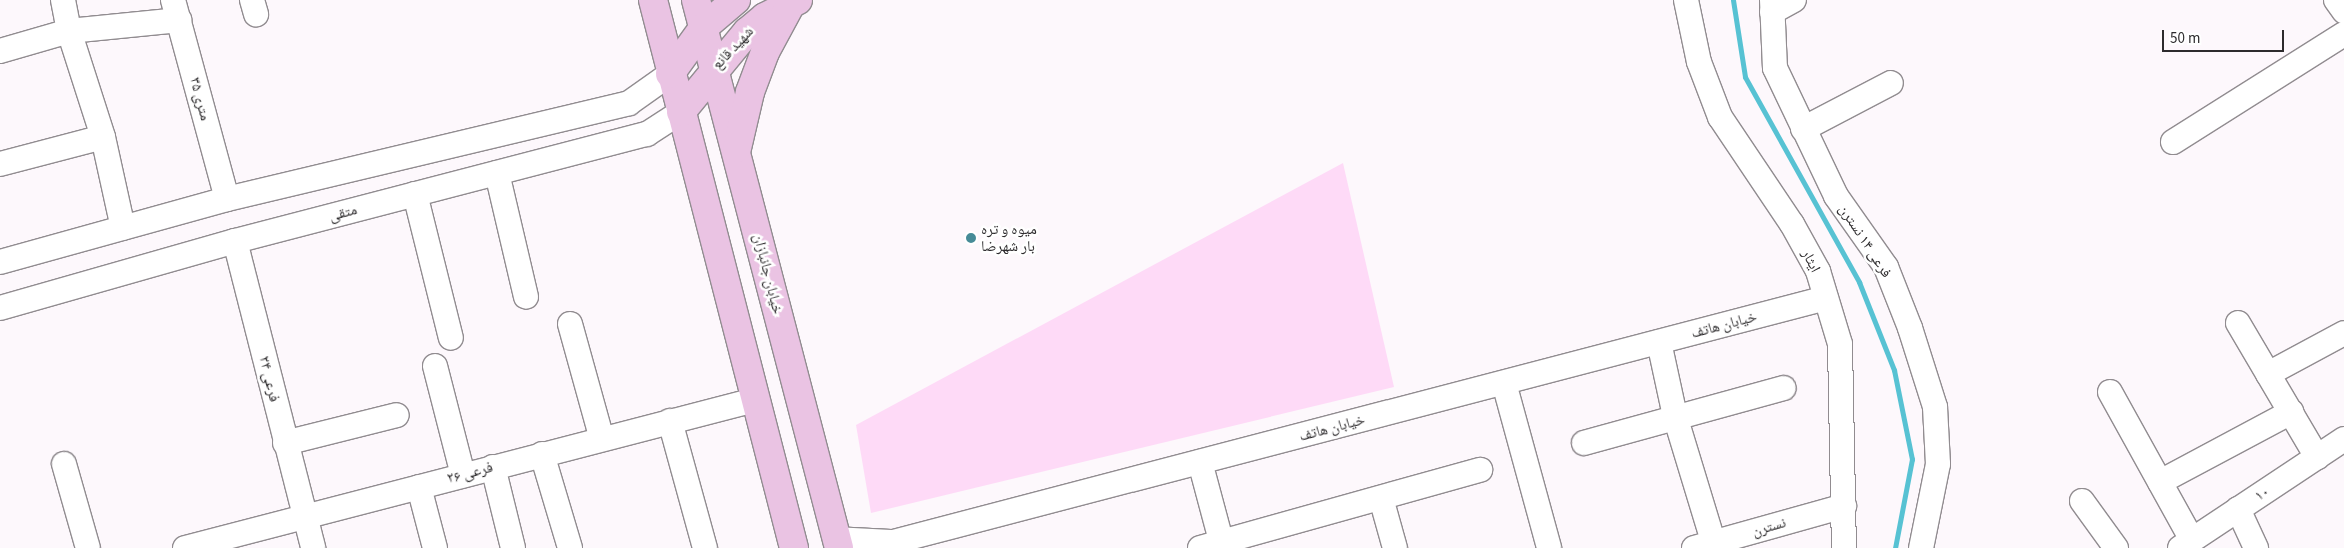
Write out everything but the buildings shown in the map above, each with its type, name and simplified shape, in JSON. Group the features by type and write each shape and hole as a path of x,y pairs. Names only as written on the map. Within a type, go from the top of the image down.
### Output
{"main road":[{"path":"653,0 670,74 682,112 754,400 794,548"},
{"name":"خیابان جانبازان","path":"696,0 715,67 837,544"},
{"path":"670,74 704,27 736,0"},
{"path":"736,152 750,92 765,52 794,2"},
{"name":"شهید قانع","path":"682,112 715,67 747,32 765,17 794,2"}],"street":[{"path":"64,0 69,31 103,137 123,228"},
{"name":"ایثار","path":"1686,0 1698,62 1720,117 1792,224 1818,272 1840,344 1844,548"},
{"path":"1772,6 1794,0"},
{"path":"2336,0 2344,11"},
{"name":"فرعی ۱۴ نسترن","path":"1772,6 1775,68 1836,196 1886,267 1910,328 1935,407 1938,464 1921,548"},
{"path":"0,52 69,31 176,10"},
{"name":"۳۵ متری","path":"176,10 227,199"},
{"path":"2173,142 2344,34"},
{"path":"0,262 227,199 629,103 670,74"},
{"path":"1803,129 1891,83"},
{"name":"متقی","path":"0,308 235,241 647,134 682,112"},
{"path":"0,164 103,137"},
{"path":"497,173 526,297"},
{"path":"415,194 451,338"},
{"name":"فرعی ۲۴","path":"235,241 285,444 313,548"},
{"name":"خیابان هاتف","path":"837,544 894,545 1200,462 1826,298"},
{"path":"2238,323 2317,457"},
{"path":"570,324 602,439"},
{"path":"2268,374 2344,333"},
{"path":"1659,342 1675,416 1708,546"},
{"path":"435,366 463,475"},
{"path":"1504,383 1549,548"},
{"path":"1584,442 1784,388"},
{"path":"2110,392 2160,482 2186,544"},
{"name":"فرعی ۲۶","path":"185,548 754,400"},
{"path":"2160,482 2291,412"},
{"path":"285,444 396,415"},
{"path":"670,421 704,548"},
{"name":"۱۰","path":"2186,544 2344,439"},
{"path":"542,454 570,548"},
{"path":"1200,462 1215,546 1480,470"},
{"path":"64,464 88,548"},
{"path":"493,467 514,548"},
{"path":"419,487 436,548"},
{"path":"1380,498 1395,548"},
{"path":"2082,501 2116,548"},
{"name":"نسترن","path":"1708,546 1844,506"},
{"path":"2238,509 2256,548"}],"shaded area":[{"path":"1343,163 1394,387 871,513 856,425"}],"waterway":[{"path":"1733,0 1745,77 1859,282 1894,370 1912,459 1895,548"}],"place":[{"name":"میوه و تره بار شهرضا","path":"971,238"}]}
